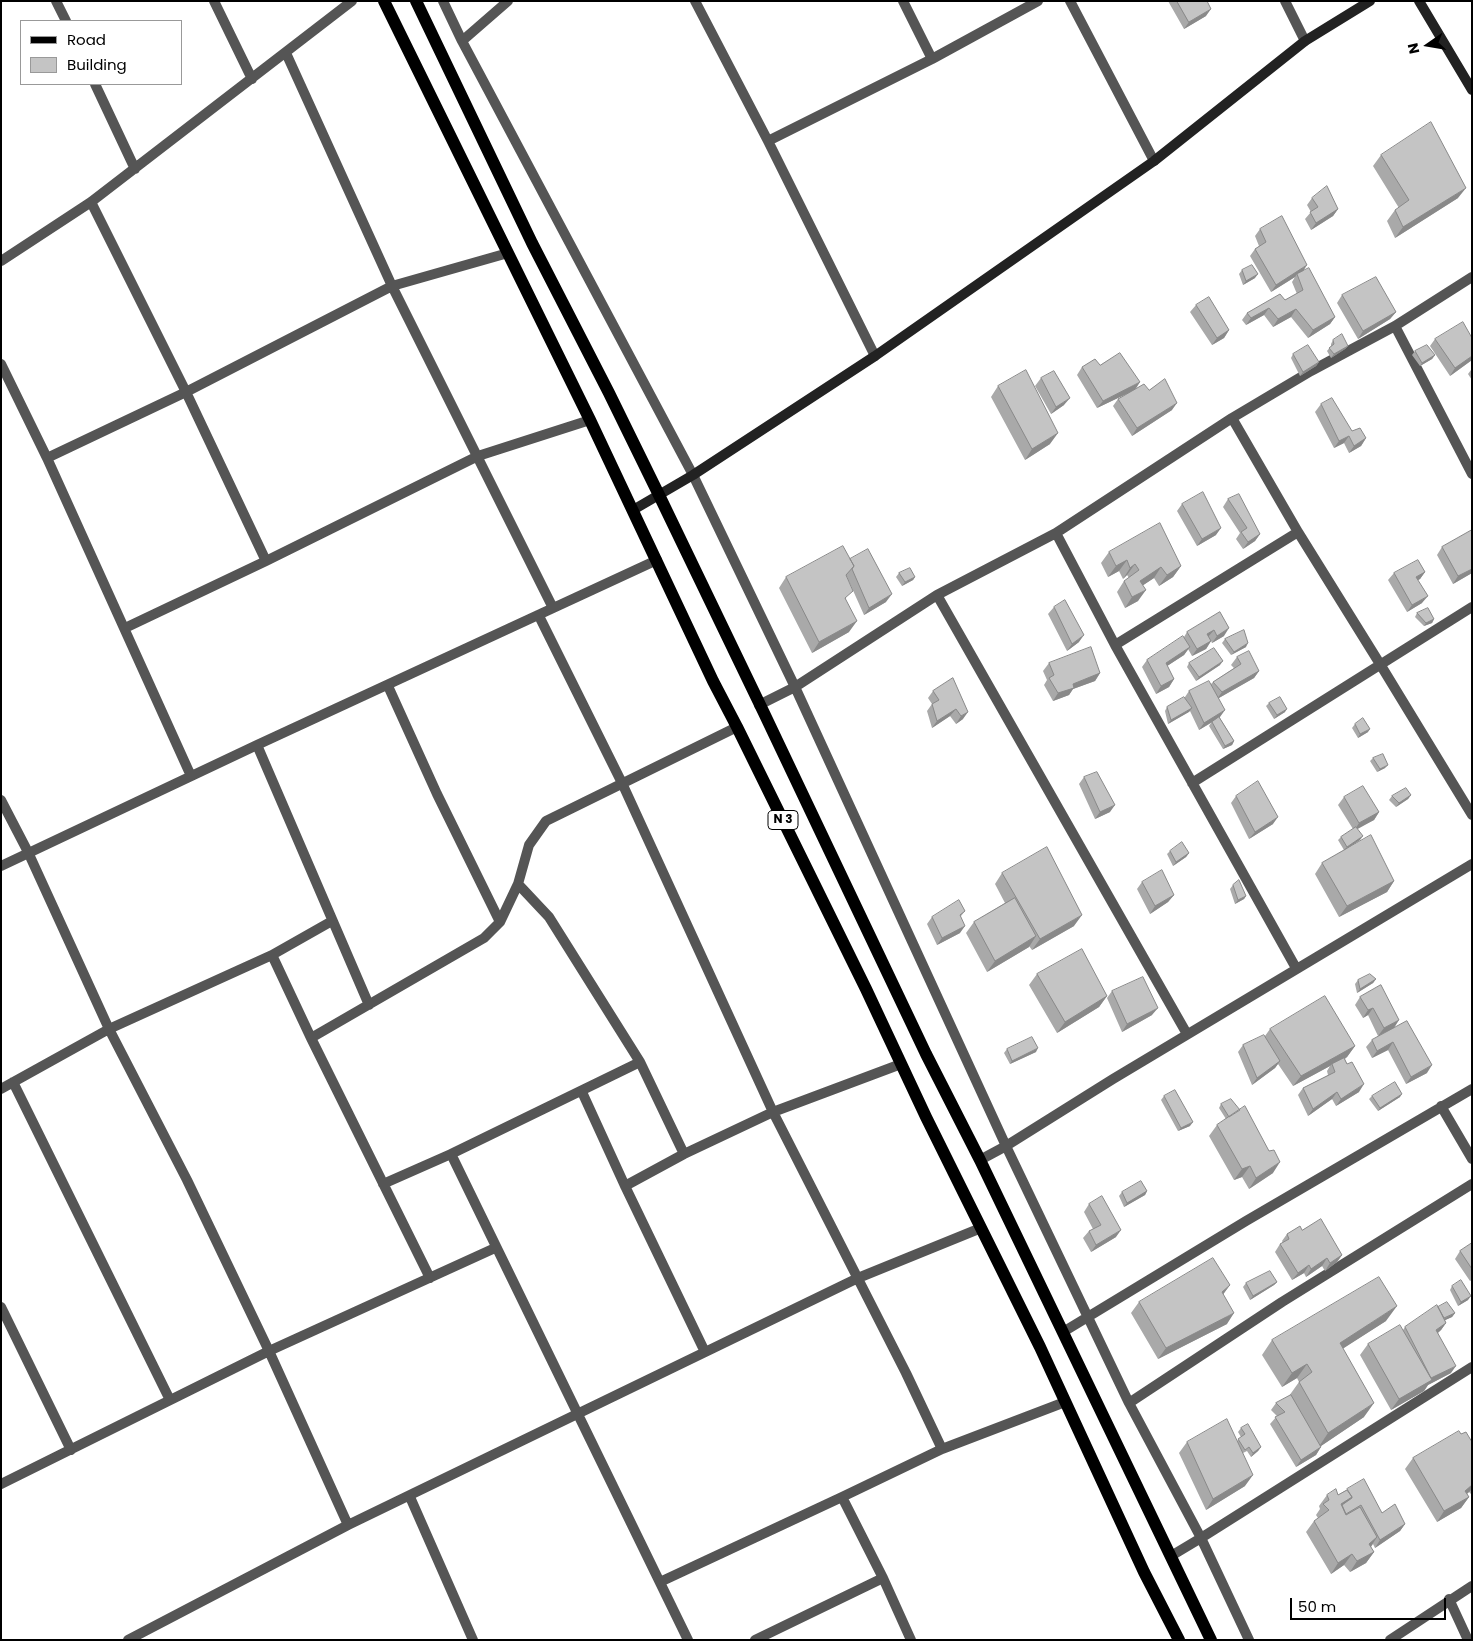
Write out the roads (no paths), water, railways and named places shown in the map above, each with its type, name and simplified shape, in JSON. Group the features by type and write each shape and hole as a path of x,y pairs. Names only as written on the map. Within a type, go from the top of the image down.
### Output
{"main road":[{"name":"N 3","path":"384,1 590,420 713,681 738,727 866,989 1065,1402 1144,1572 1179,1640"},
{"name":"N 3","path":"416,1 528,234 659,496 926,1054 980,1160 1211,1640"}],"street":[{"path":"56,1 66,20"},
{"path":"214,1 252,79"},
{"path":"1,261 91,202 352,1"},
{"path":"442,1 693,475 795,687 1006,1146 1129,1403 1201,1538 1249,1640"},
{"path":"462,41 508,1"},
{"path":"695,1 768,141 875,356"},
{"path":"903,1 932,59"},
{"path":"768,141 932,59 1038,1"},
{"path":"1070,1 1154,161"},
{"path":"1285,1 1305,40"},
{"path":"633,510 693,475 875,356 1154,161 1305,40 1370,1"},
{"path":"1419,1 1472,90"},
{"path":"286,53 392,286 553,608"},
{"path":"95,85 134,169"},
{"path":"91,202 186,392 266,561"},
{"path":"47,458 186,392 392,286 508,253"},
{"path":"759,705 795,687 937,595 1056,533 1232,418 1311,371 1394,326 1472,277"},
{"path":"1394,326 1472,474"},
{"path":"1,364 47,458 191,776"},
{"path":"1232,418 1298,532 1472,814"},
{"path":"125,628 266,561 478,456 590,420"},
{"path":"1115,645 1298,532"},
{"path":"1056,533 1115,645 1296,968"},
{"path":"1,866 657,560"},
{"path":"937,595 1187,1034"},
{"path":"1192,783 1472,607"},
{"path":"539,616 622,784 773,1112 858,1278 942,1449"},
{"path":"388,686 437,794 500,922"},
{"path":"312,1038 484,938 500,922 518,884 529,845 546,822 738,727"},
{"path":"257,745 369,1005"},
{"path":"1,800 28,852 109,1029 187,1180 269,1351 348,1526"},
{"path":"980,1160 1006,1146 1296,968 1472,864"},
{"path":"518,884 549,917 640,1062 684,1154"},
{"path":"1,1089 109,1029 272,955 332,921"},
{"path":"272,955 430,1278"},
{"path":"383,1184 582,1092 640,1062"},
{"path":"625,1186 684,1154 773,1112 901,1064"},
{"path":"13,1082 170,1400"},
{"path":"1063,1332 1089,1318 1246,1221 1472,1089"},
{"path":"582,1092 625,1186 706,1352"},
{"path":"1441,1106 1472,1159"},
{"path":"451,1154 495,1248 688,1640"},
{"path":"1129,1403 1282,1302 1472,1184"},
{"path":"128,1640 348,1526 858,1278 981,1228"},
{"path":"1,1484 269,1351 495,1248"},
{"path":"1,1306 71,1450"},
{"path":"1171,1556 1472,1367"},
{"path":"660,1582 842,1498 942,1449 1065,1402"},
{"path":"410,1497 473,1640"},
{"path":"842,1498 883,1578 911,1640"},
{"path":"755,1640 883,1578"},
{"path":"1390,1640 1449,1599 1472,1586"},
{"path":"1449,1599 1468,1640"}]}
